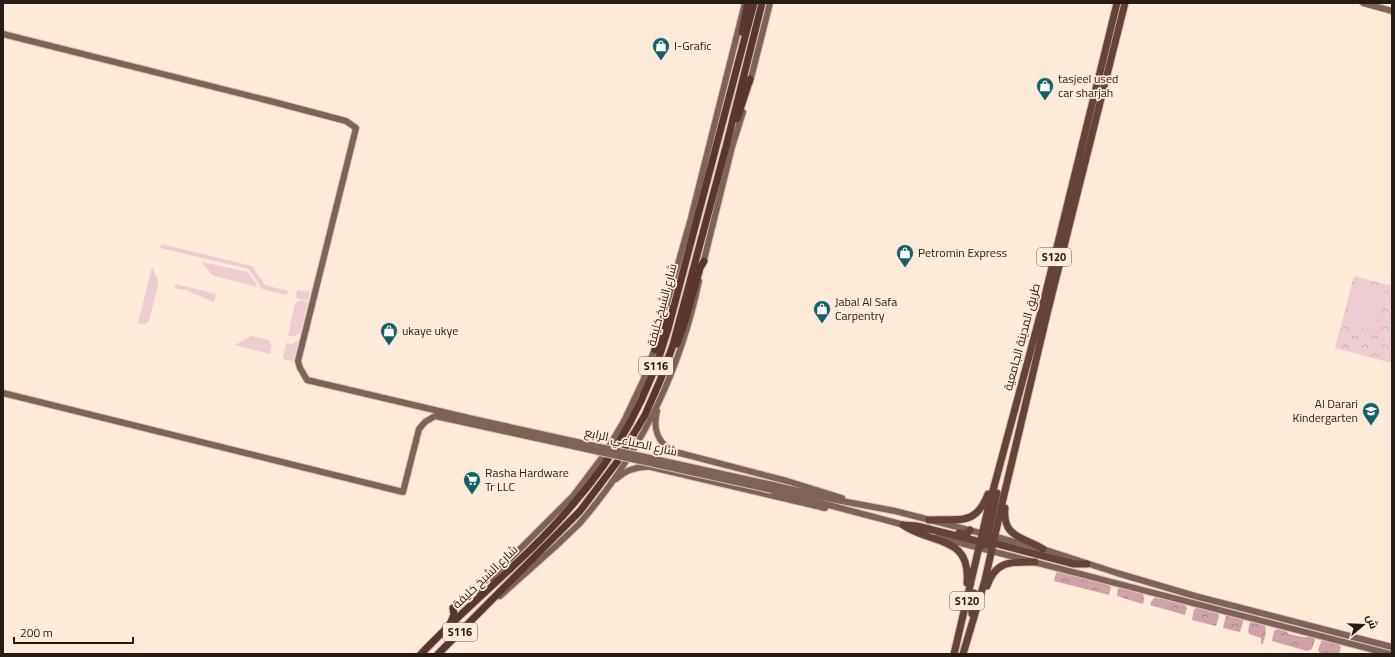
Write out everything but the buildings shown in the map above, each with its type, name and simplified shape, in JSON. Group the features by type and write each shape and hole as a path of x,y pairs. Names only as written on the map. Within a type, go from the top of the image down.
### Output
{"highway":[{"path":"740,57 740,40 746,3"},
{"name":"شارع الشيخ خليفة","path":"421,654 570,508 588,487 614,451 639,407 655,369 668,329 754,3"},
{"name":"شارع الشيخ خليفة","path":"438,654 569,523 608,475 628,444 644,415 669,355 684,305 762,3"},
{"path":"727,143 733,130 750,79"},
{"path":"669,355 674,350 678,342 699,270 704,261"},
{"path":"655,350 675,292 680,282"},
{"path":"449,628 454,615 453,608"}],"main road":[{"path":"477,600 495,574 573,496 600,461 624,421 643,381 655,350 691,218 746,3"},
{"path":"482,610 501,595 570,533 596,503 612,482 642,435 662,396 681,350 692,312 732,147 747,97 764,22 768,16 771,3"},
{"name":"طريق المدينة الجامعية","path":"1000,467 1041,312 1117,3"},
{"name":"طريق المدينة الجامعية","path":"963,654 975,612 988,542 1004,495 1097,111 1125,3"},
{"path":"1363,3 1392,11"},
{"name":"شارع الصناعي الرابع","path":"3,34 346,121 356,128 298,361 301,371 307,380 472,422 823,498 895,511 970,530 988,542"},
{"path":"1097,111 1101,86 1098,83"},
{"name":"شارع الصناعي الرابع","path":"3,393 403,492 419,429 425,422 435,416 472,422"},
{"path":"662,396 656,419 656,429 660,440 672,451 787,481 856,504"},
{"path":"612,482 630,470 640,467 651,467 799,503 850,511"},
{"path":"929,520 963,520 976,514 985,502 995,474 1000,467"},
{"path":"988,542 999,481 1000,467"},
{"name":"شارع الصناعي الرابع","path":"772,487 939,537 988,542"},
{"path":"1004,495 1005,522 1011,532 1020,539 1087,564 1117,573 1241,608 1392,647"},
{"path":"903,525 925,525 964,534 967,534 970,530"},
{"path":"903,525 922,535 952,545 962,553 968,571 968,597"},
{"path":"912,525 988,542 1074,564 1087,564"},
{"path":"988,542 1043,548"},
{"path":"988,542 1035,562 1390,654"},
{"name":"طريق المدينة الجامعية","path":"954,654 976,562 988,542"},
{"path":"976,562 979,562 980,564 971,604 975,612 983,600 991,577 1000,566 1016,561 1035,562"},
{"path":"1213,607 1217,605 1235,609 1241,608"}],"green space":[{"path":"161,244 252,266 265,285 288,291 287,295 262,289 249,269 160,248"},
{"path":"202,262 248,272 258,287 214,276"},
{"path":"152,267 158,280 158,286 149,321 145,324 138,323"},
{"path":"1354,276 1392,286 1392,363 1335,348"},
{"path":"1356,281 1385,289 1374,331 1345,323"},
{"path":"176,284 216,294 214,302 185,290 174,288"},
{"path":"297,290 310,292 308,301 296,298"},
{"path":"300,300 308,301 300,334 288,336 295,303"},
{"path":"251,336 269,340 272,346 270,354 235,345"},
{"path":"299,341 293,361 285,360 283,357 286,343 292,344"},
{"path":"1059,571 1109,584 1111,587 1109,595 1054,581 1056,573"},
{"path":"1121,587 1143,593 1143,604 1117,596 1118,589"},
{"path":"1155,597 1185,605 1187,608 1185,615 1150,605"},
{"path":"1197,608 1218,613 1219,616 1216,626 1192,620 1194,609"},
{"path":"1226,615 1244,619 1240,632 1223,628"},
{"path":"1250,621 1259,623 1263,622 1265,625 1266,630 1263,644 1261,644 1261,638 1249,634 1248,631"},
{"path":"1281,627 1289,634 1302,637 1313,637 1315,640 1312,649 1307,651 1272,641 1274,631"},
{"path":"1322,639 1339,644 1341,647 1339,654 1320,654 1318,650"}],"place":[{"name":"I-Grafic","path":"661,61"},
{"name":"tasjeel used car sharjah","path":"1045,101"},
{"name":"Petromin Express","path":"905,268"},
{"name":"Jabal Al Safa Carpentry","path":"822,324"},
{"name":"ukaye ukye","path":"389,346"},
{"name":"Al Darari Kindergarten","path":"1371,426"},
{"name":"Rasha Hardware Tr LLC","path":"472,495"}]}
